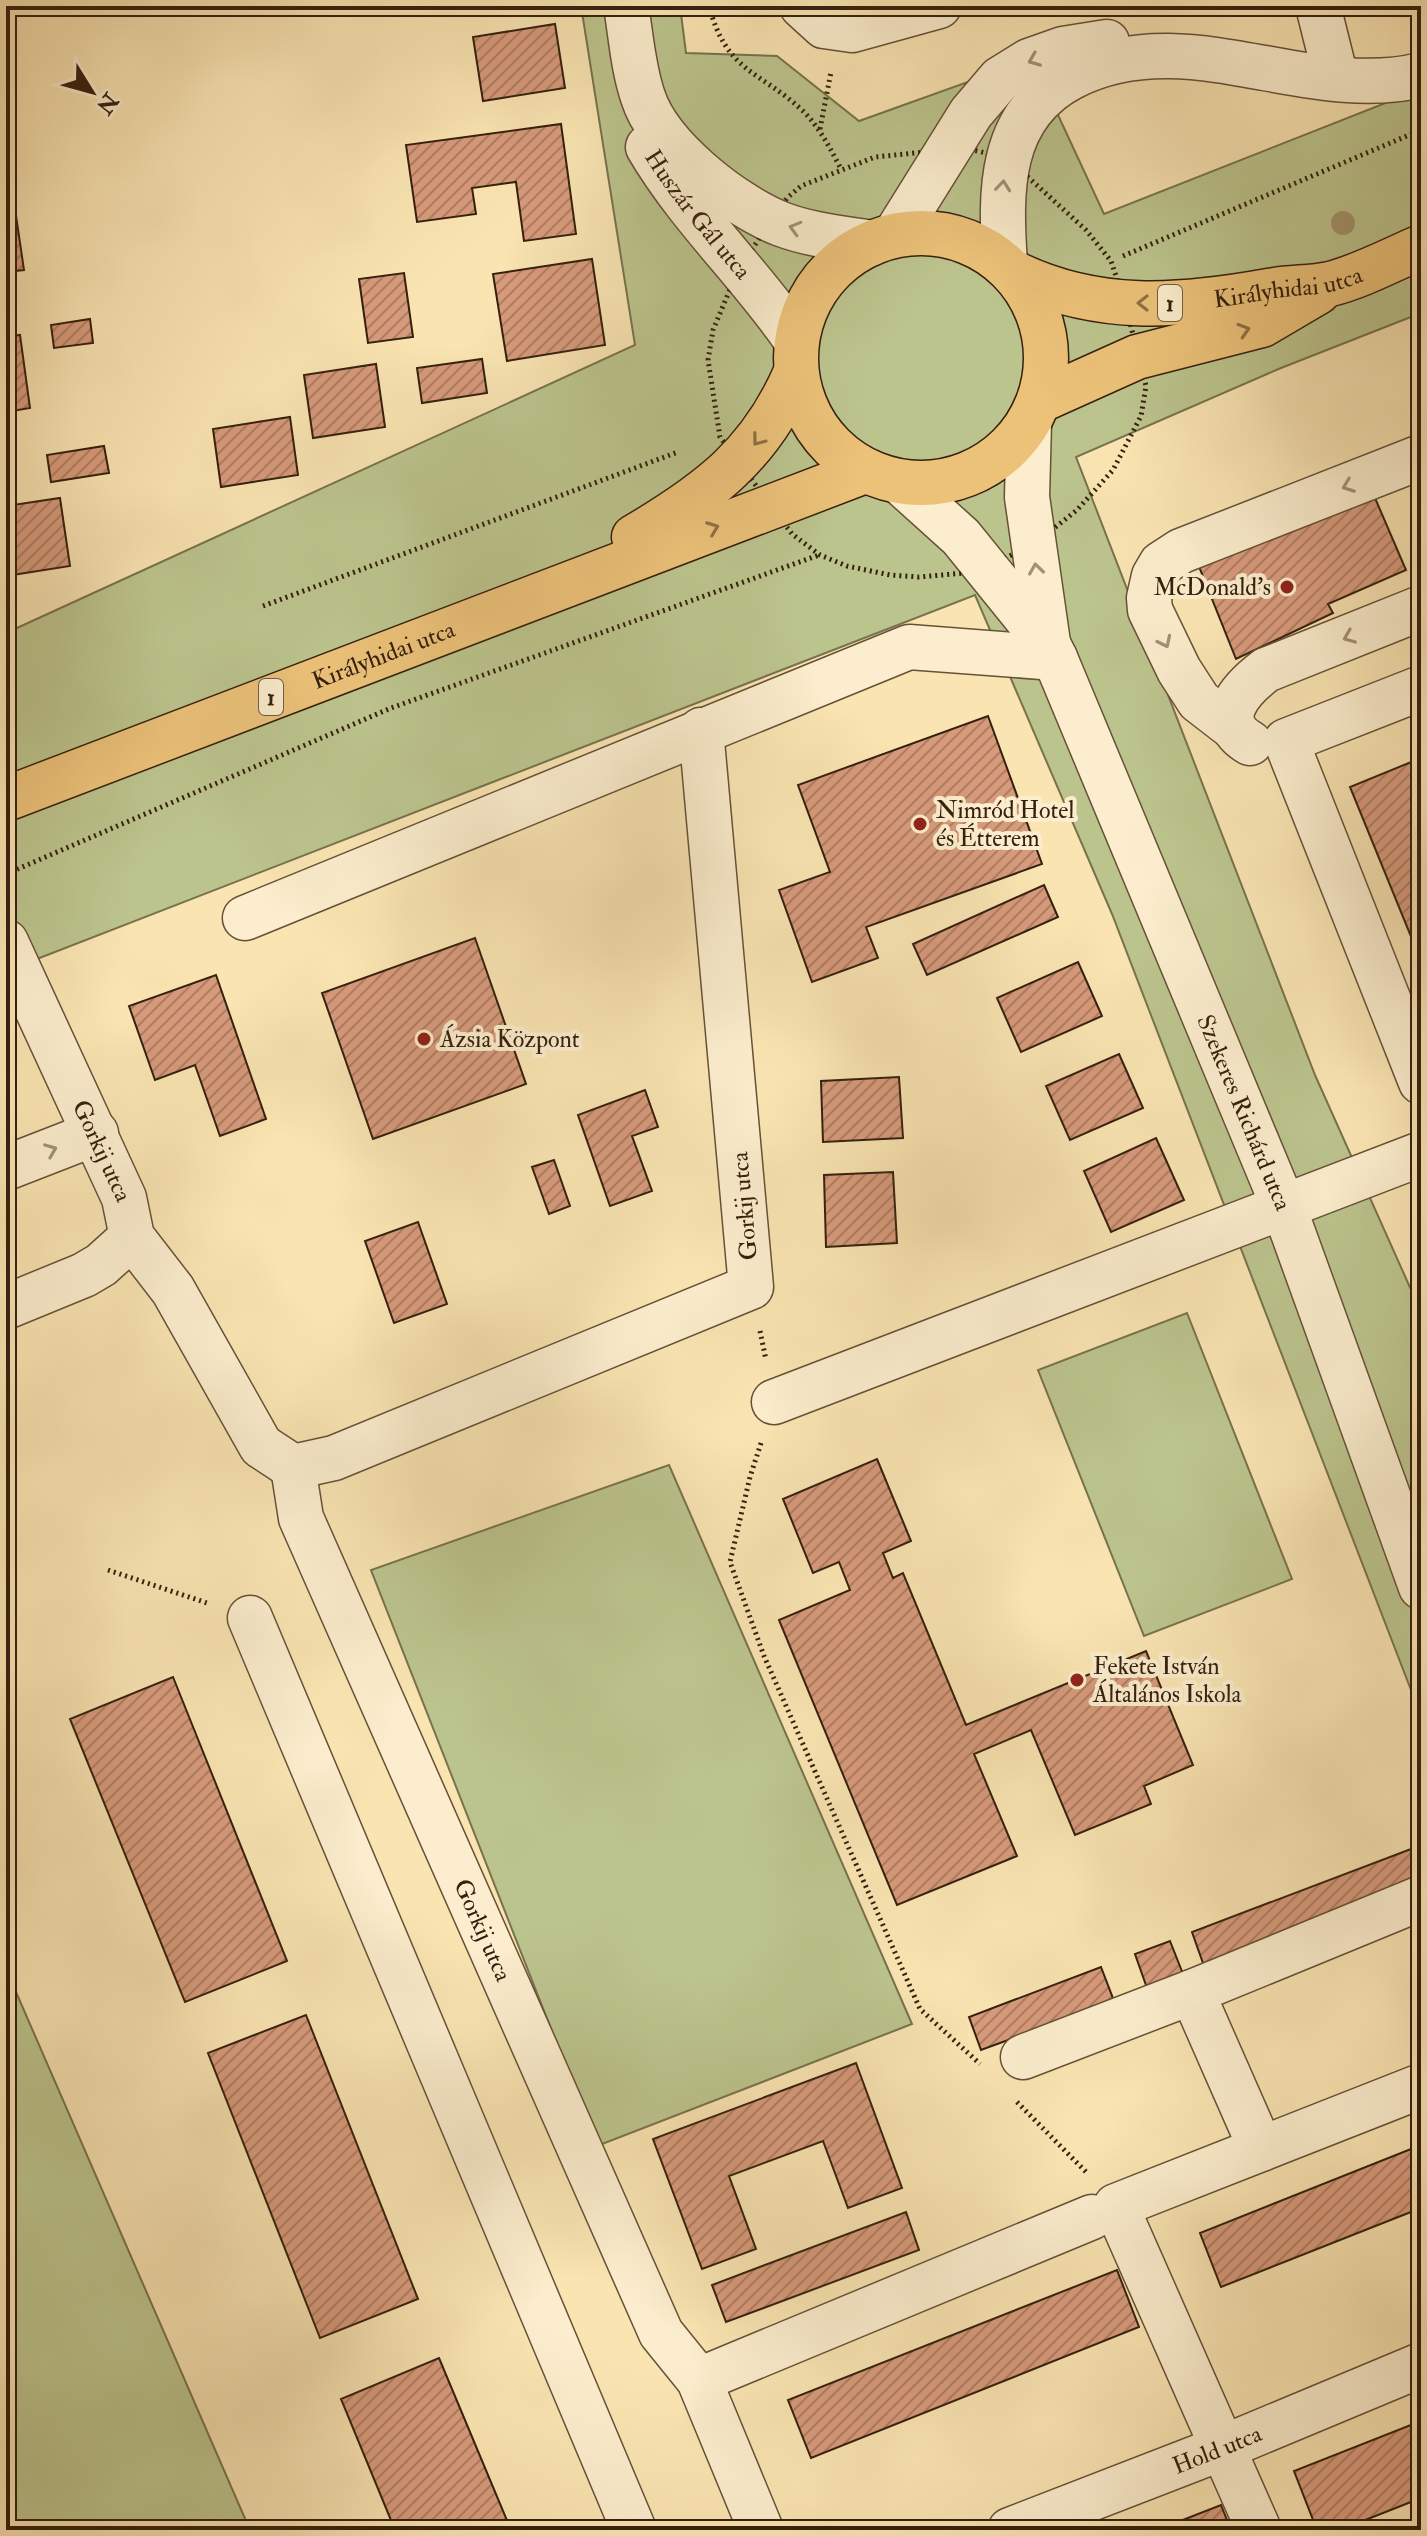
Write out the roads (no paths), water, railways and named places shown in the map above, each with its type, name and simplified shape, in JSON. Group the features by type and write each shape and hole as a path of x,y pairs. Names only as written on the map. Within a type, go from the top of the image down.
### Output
{"main road":[{"name":"1","path":"796,356 801,319 821,281 844,259 883,239 914,233 953,237 989,252 1027,290 1044,332 1045,378 1034,411 1017,439 983,467 943,482 882,477"},
{"name":"Királyhidai utca","path":"1008,268 1041,286 1071,295 1125,303 1177,303 1230,299 1272,290 1331,284 1421,247"},
{"name":"1","path":"1034,411 1137,357 1262,325 1331,284"},
{"name":"Királyhidai utca","path":"536,596 668,518 703,493 721,447 770,423 796,356"},
{"path":"796,356 801,397 818,430 843,458 882,477"},
{"name":"Királyhidai utca","path":"6,799 772,505 882,477"}],"street":[{"name":"Huszár Gál utca","path":"626,6 643,99 654,122 682,156 702,174 772,220 821,235 883,239"},
{"path":"820,17 852,30 939,6"},
{"path":"1318,6 1352,79"},
{"path":"883,239 952,145 987,91 1012,70 1063,49 1123,41 1136,42 1163,54"},
{"path":"1352,79 1421,48"},
{"path":"1008,268 1002,191 1007,158 1028,113 1055,85 1104,63 1163,54 1352,79 1385,81 1421,75"},
{"name":"Huszár Gál utca","path":"637,74 638,120 648,147 671,184 739,268 796,356"},
{"name":"Szekeres Richárd utca","path":"1034,411 1027,497 1052,652 1283,1205 1421,1587"},
{"path":"1421,457 1181,551 1161,564 1151,586 1150,610 1179,670 1199,701 1234,728 1241,738 1262,747 1273,747 1421,688"},
{"name":"Szekeres Richárd utca","path":"882,477 961,537 1052,652"},
{"path":"1234,728 1231,717 1239,693 1266,670 1421,608"},
{"path":"245,918 909,647 1052,652"},
{"name":"Gorkij utca","path":"6,942 124,1198 132,1237 173,1290 261,1446 293,1467 334,1458 751,1287 701,730"},
{"path":"1286,741 1421,1082"},
{"path":"6,1168 96,1133"},
{"path":"774,1402 1421,1154"},
{"path":"6,1307 84,1275 101,1265 132,1237"},
{"name":"Gorkij utca","path":"293,1467 301,1518 661,2333 699,2380 761,2530"},
{"path":"250,1618 634,2530"},
{"path":"1006,2074 1192,1992 1421,1898"},
{"path":"1192,1992 1261,2149"},
{"path":"699,2380 1104,2212 1421,2086"},
{"path":"1104,2212 1222,2448 1259,2530"},
{"name":"Hold utca","path":"1010,2530 1222,2448 1421,2365"}],"place":[{"name":"McDonald's","path":"1287,587"},
{"name":"Nimród Hotel és Étterem","path":"920,824"},
{"name":"Ázsia Központ","path":"424,1039"},
{"name":"Fekete István Általános Iskola","path":"1077,1680"}]}
